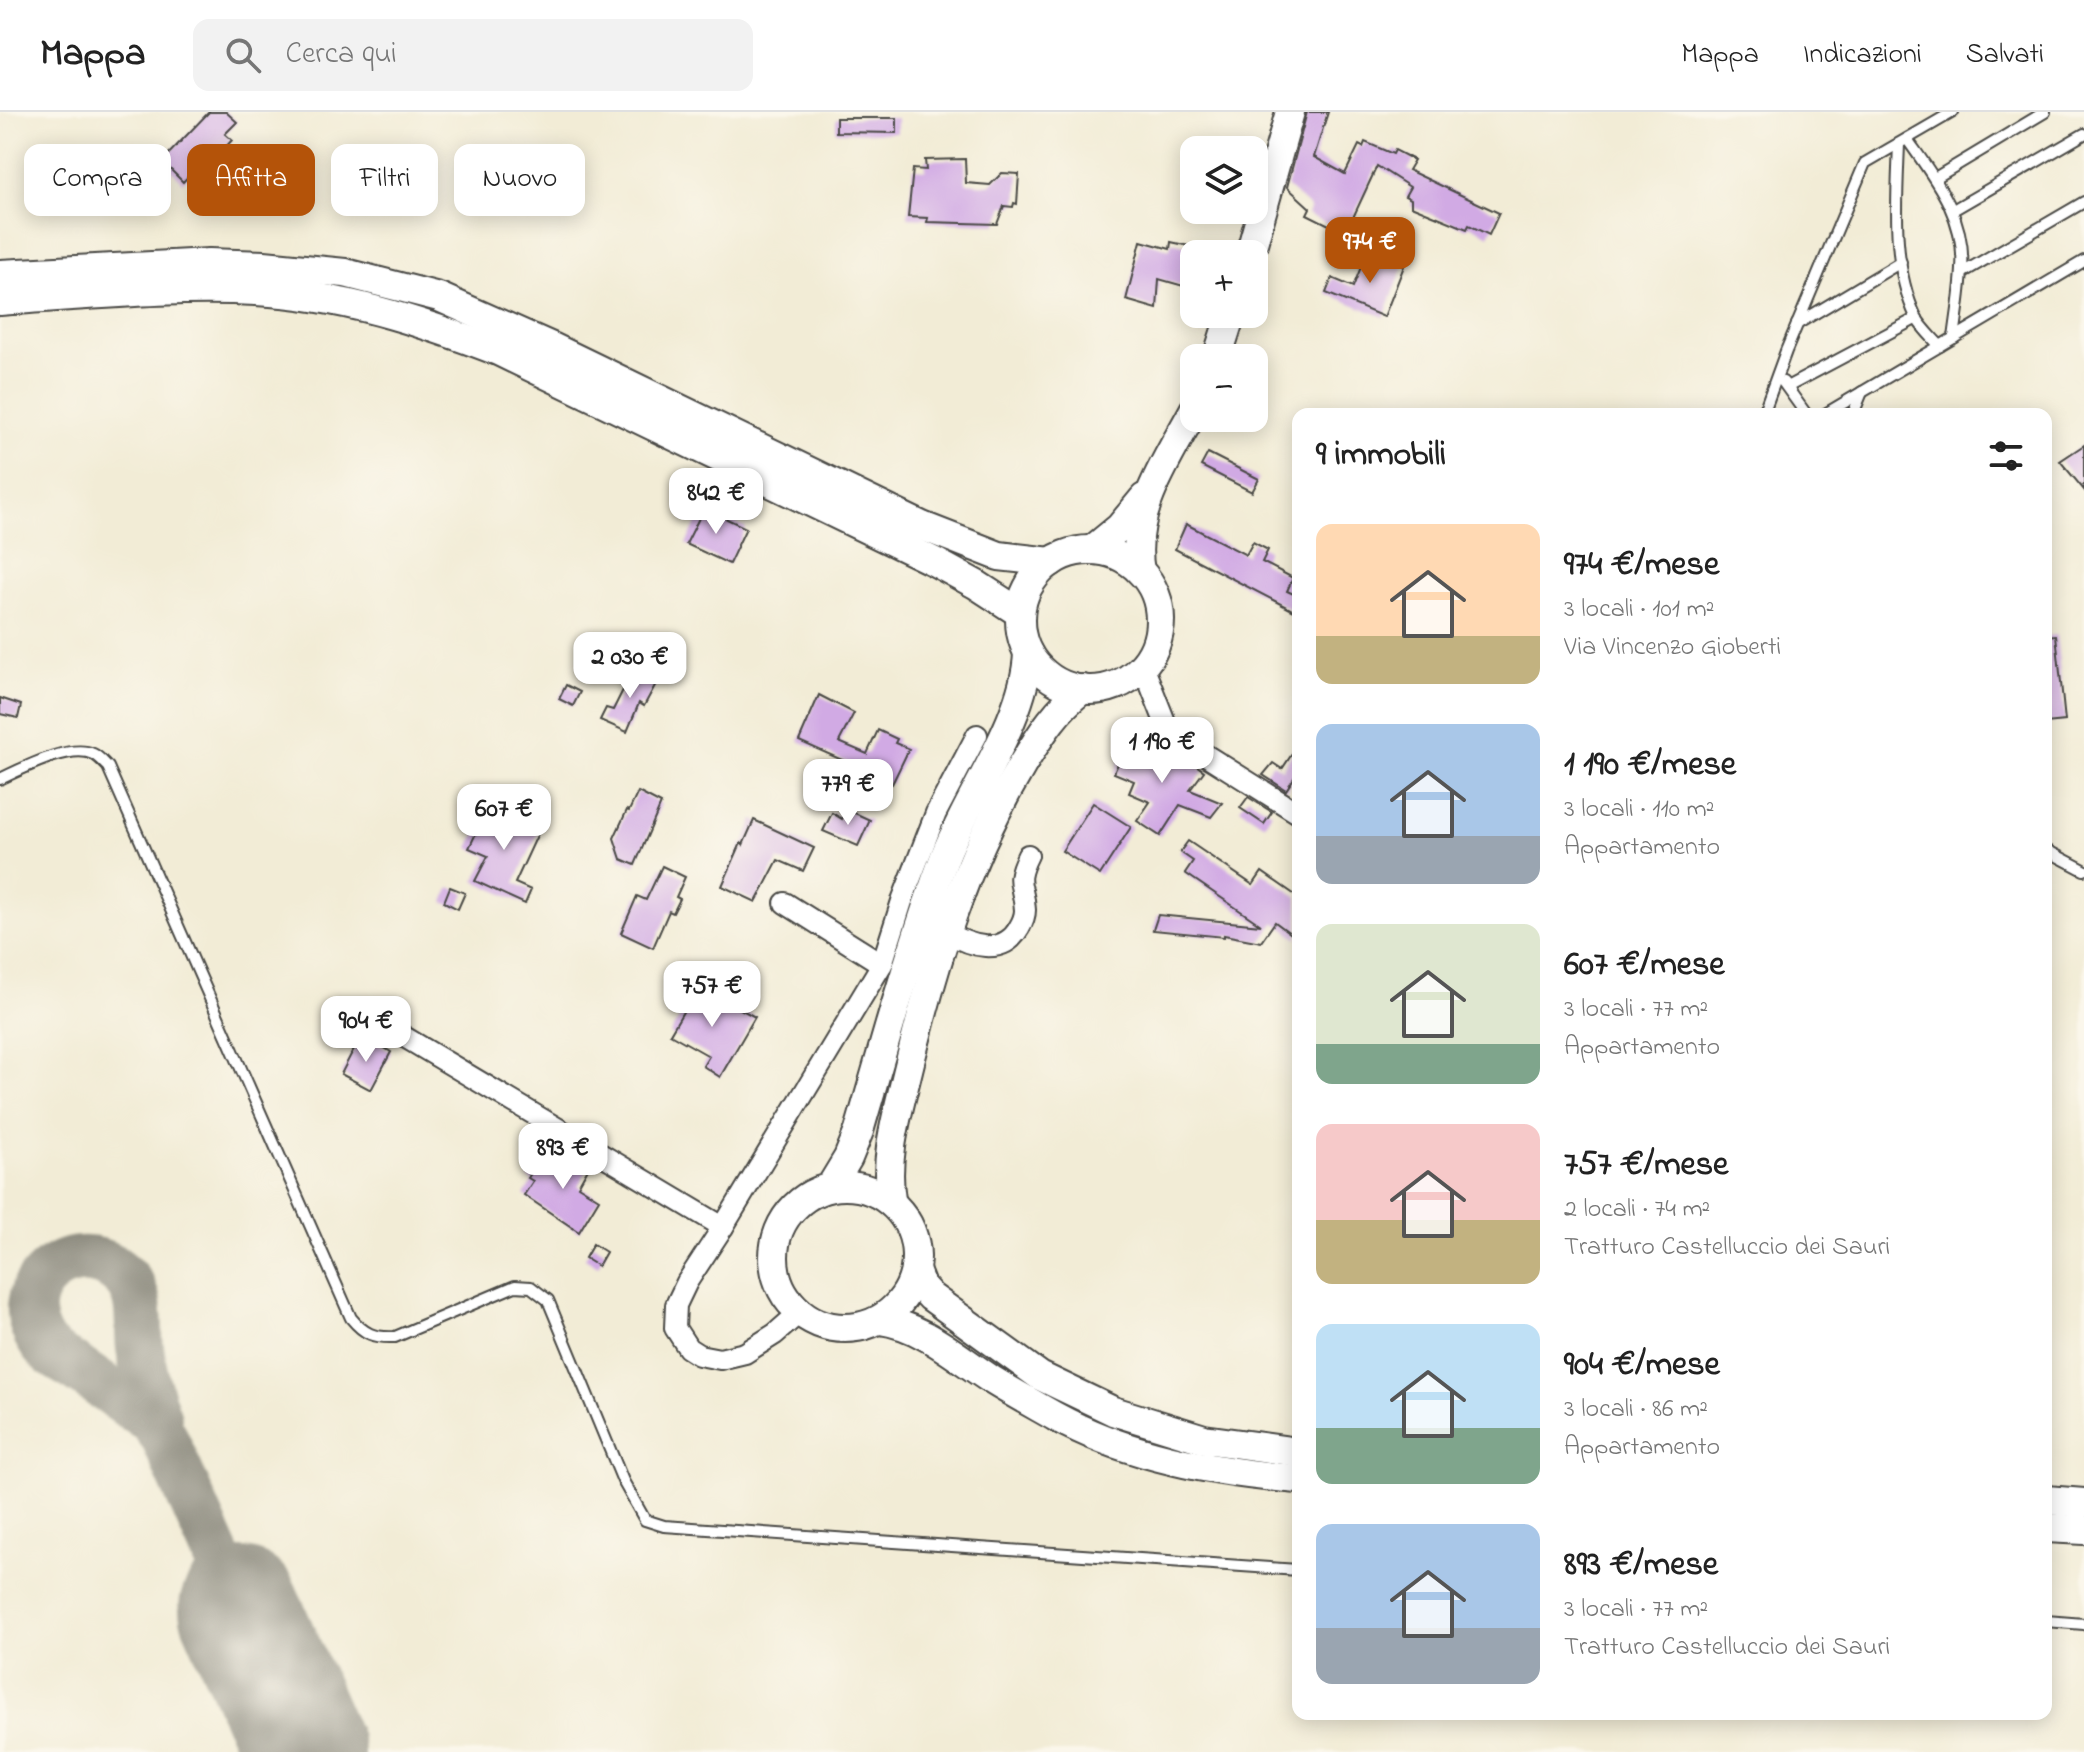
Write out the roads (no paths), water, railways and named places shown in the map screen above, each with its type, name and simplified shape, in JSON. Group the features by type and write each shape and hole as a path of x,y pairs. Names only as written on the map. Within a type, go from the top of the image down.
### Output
{"main road":[{"path":"1254,240 1290,112"},
{"path":"0,274 209,263 264,265 345,273 439,297 554,348 922,526 999,556 1051,562"},
{"path":"0,301 184,289 258,291 350,303 424,323 498,351 935,562 1020,613"},
{"path":"1140,571 1138,543 1151,492 1182,432"},
{"path":"1092,550 1120,527 1151,492"},
{"path":"1092,550 1126,560 1140,571 1156,598 1160,621 1153,650 1143,666 1116,685 1083,689 1066,686 1051,678 1028,653 1021,634 1020,613 1025,593 1035,576 1051,562 1070,553 1092,550"},
{"path":"831,1186 848,1158 859,1131 917,933 947,853 1015,709 1027,676 1028,653"},
{"path":"891,1200 888,1164 891,1137 922,1010 960,888 1004,796 1046,726 1066,702 1083,689"},
{"path":"850,1185 869,1189 891,1200 912,1231 917,1251 916,1273 896,1308 880,1320 860,1327 839,1328 818,1323 800,1312 784,1295 775,1274 773,1251 779,1229 791,1209 809,1195 831,1186 850,1185"},
{"path":"916,1273 921,1286 931,1297 1028,1368 1113,1411 1204,1439 1292,1451"},
{"path":"880,1320 910,1326 993,1381 1060,1419 1140,1451 1205,1467 1292,1479"},
{"path":"2052,1500 2084,1503"},
{"path":"2052,1528 2084,1530"}],"street":[{"path":"1143,666 1169,732 1292,809"},
{"path":"800,1312 775,1334 745,1353 720,1359 699,1355 688,1348 675,1328 676,1305 687,1282 882,964 903,898 936,813 977,735"},
{"path":"947,932 961,941 979,946 998,946 1014,937 1025,911 1019,882 1028,855"},
{"path":"785,903 882,964"},
{"path":"376,1020 723,1227"}],"lane":[{"path":"1765,408 1865,163 1953,112"},
{"path":"1935,178 2045,112"},
{"path":"1953,210 2084,134"},
{"path":"1903,141 1935,178 1953,210 1960,232 1962,273 1954,338"},
{"path":"1903,141 1897,231 1901,262 1917,318 1940,346"},
{"path":"1962,273 2084,202"},
{"path":"1835,408 2084,261"},
{"path":"1797,324 1901,262"},
{"path":"1787,387 1917,318"},
{"path":"1778,374 1802,408"},
{"path":"1855,408 1862,392"},
{"path":"0,779 43,760 76,750 95,754 108,767 351,1318 362,1331 376,1338 395,1337 515,1286 531,1287 548,1300 623,1481 645,1520 664,1526 1292,1570"},
{"path":"2052,853 2084,870"},
{"path":"2052,1621 2084,1624"}]}
